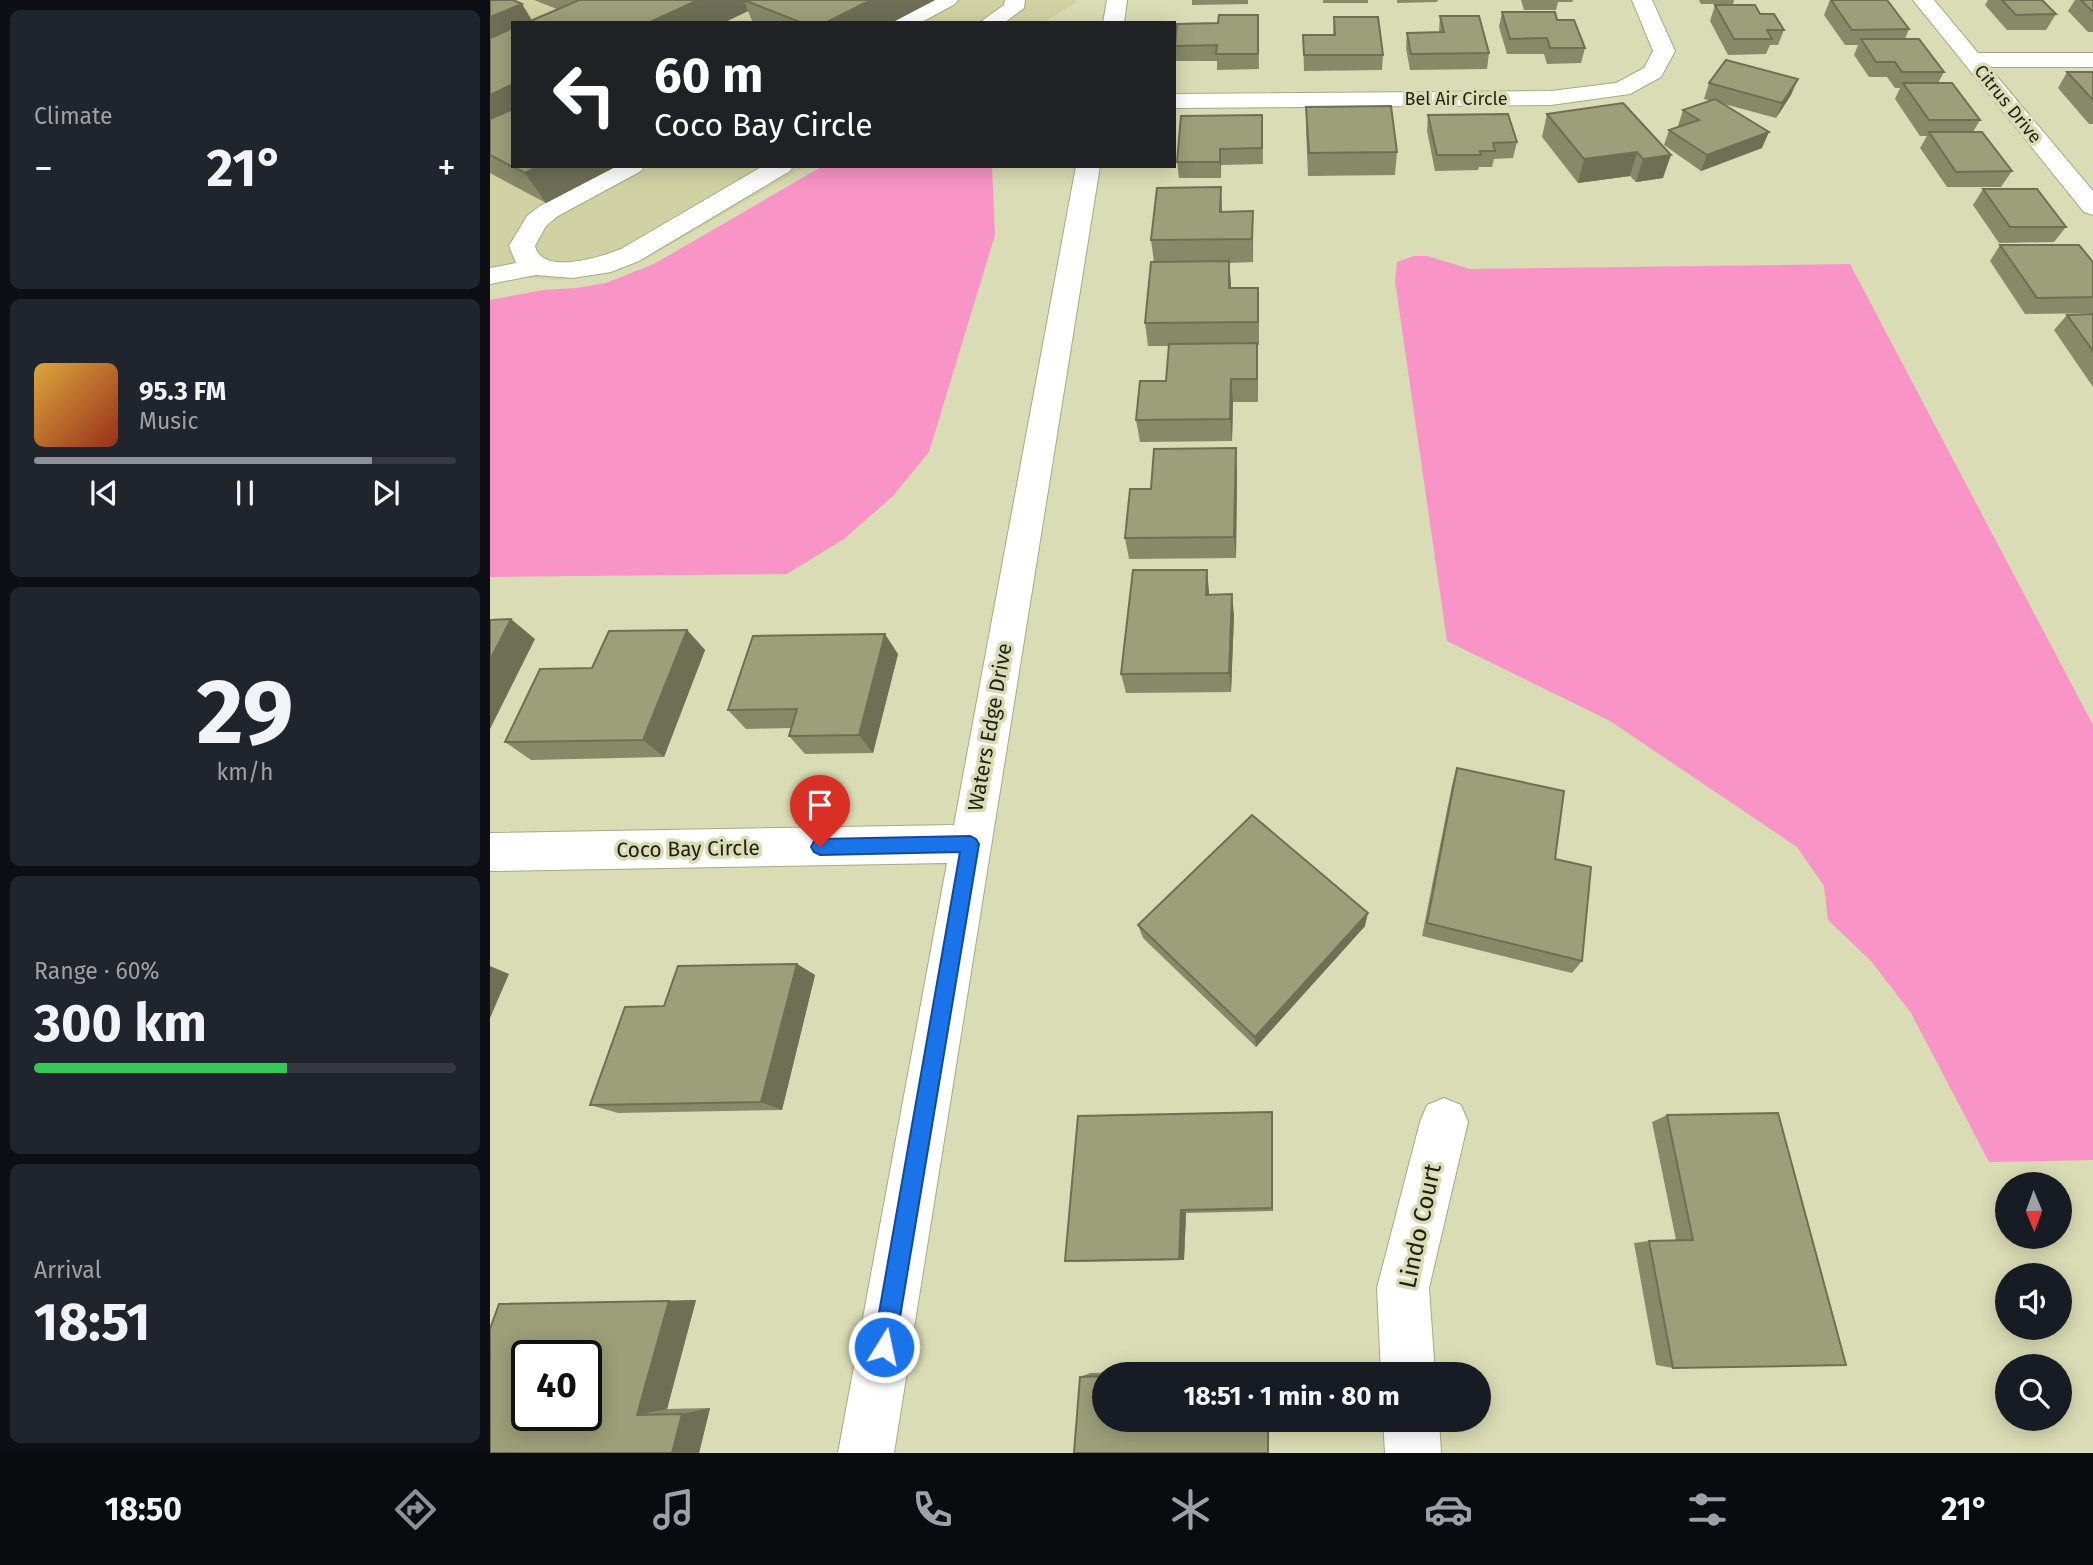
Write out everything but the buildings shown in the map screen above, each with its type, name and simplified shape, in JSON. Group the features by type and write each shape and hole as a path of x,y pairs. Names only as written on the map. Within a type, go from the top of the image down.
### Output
{"street":[{"path":"907,21 948,0"},
{"path":"992,21 1014,8 1016,0"},
{"path":"1113,21 1117,0"},
{"name":"Bel Air Circle","path":"1176,101 1550,98 1622,89 1653,72 1664,51 1642,0"},
{"name":"Citrus Drive","path":"1923,0 2093,207"},
{"path":"1972,60 2093,60"},
{"path":"537,267 524,256 522,246 536,222 549,211 628,168"},
{"path":"490,276 537,267 573,270 601,265 630,255 778,168"},
{"name":"Waters Edge Drive","path":"866,1453 1088,168"},
{"name":"Coco Bay Circle","path":"490,852 970,844"},
{"name":"Lindo Court","path":"1407,1362 1403,1288 1444,1122"},
{"path":"1412,1432 1413,1453"}],"shaded area":[{"path":"490,0 1076,0 1076,3 1045,21 511,21 511,168 804,168 646,259 608,274 558,280 517,277 490,285"},
{"path":"820,168 992,168 995,235 929,452 893,496 844,539 787,574 490,577 490,300 543,290 606,283 654,264"},
{"path":"1414,256 1427,256 1470,269 1850,264 2093,725 2093,1160 1989,1162 1911,1013 1871,961 1828,920 1824,886 1797,847 1610,721 1447,641 1395,281 1397,262"}],"route":[{"path":"820,847 970,844 884,1347"}]}
